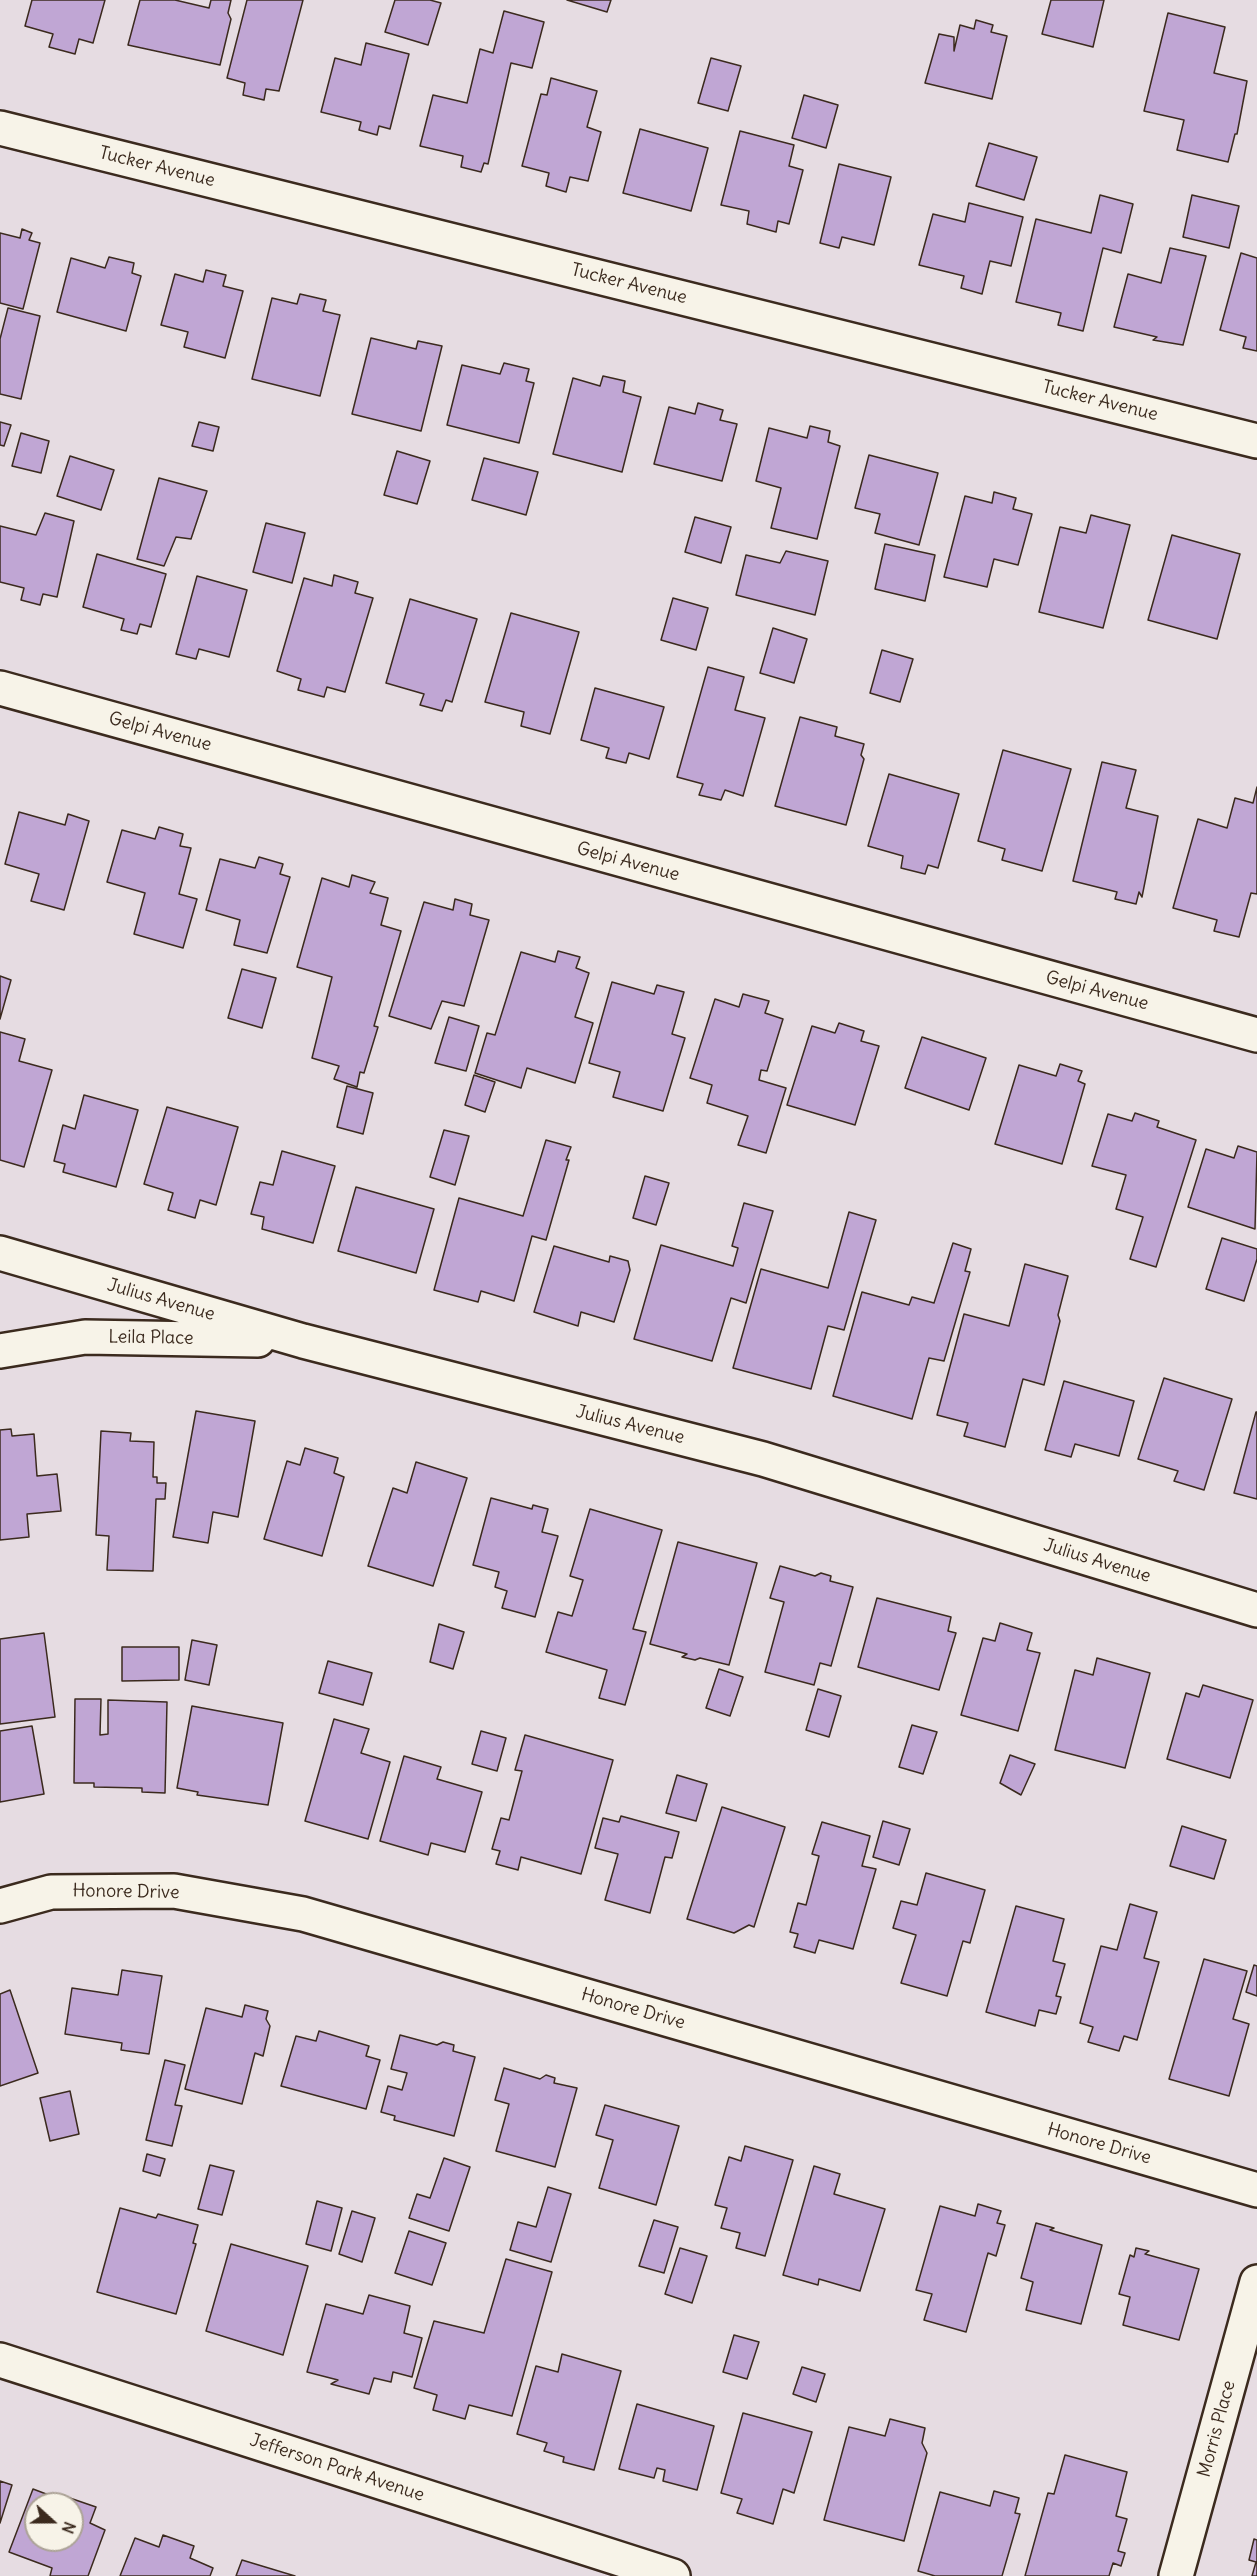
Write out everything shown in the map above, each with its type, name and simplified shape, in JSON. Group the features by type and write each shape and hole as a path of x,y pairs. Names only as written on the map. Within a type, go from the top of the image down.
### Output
{"street":[{"name":"Tucker Avenue","path":"0,129 1257,441"},
{"name":"Gelpi Avenue","path":"0,688 1257,1035"},
{"name":"Julius Avenue","path":"0,1253 303,1341 763,1459 1257,1610"},
{"name":"Leila Place","path":"0,1351 85,1337 303,1341"},
{"name":"Honore Drive","path":"0,1906 51,1892 174,1891 303,1914 1257,2190"},
{"name":"Morris Place","path":"1176,2576 1257,2282"},
{"name":"Jefferson Park Avenue","path":"0,2360 674,2576"}],"building":[{"path":"32,0 105,0 93,43 79,39 75,54 49,47 53,34 25,26"},
{"path":"140,0 175,0 209,8 211,0 231,0 228,13 231,19 220,65 128,45"},
{"path":"247,0 303,0 279,91 266,89 264,100 243,95 245,83 227,78"},
{"path":"395,0 430,0 441,3 428,45 385,32"},
{"path":"567,0 611,0 607,12"},
{"path":"1051,0 1104,0 1093,47 1042,34"},
{"path":"504,11 544,22 532,68 511,63 488,164 484,163 481,172 461,167 463,156 420,146 433,95 467,103 480,49 493,53"},
{"path":"1168,13 1225,27 1214,73 1247,81 1237,134 1235,134 1228,162 1177,150 1184,120 1144,111"},
{"path":"976,20 993,25 991,32 1007,36 992,99 925,83 939,34 954,37 954,51 960,25 974,29"},
{"path":"366,43 409,54 390,129 379,126 377,135 359,130 361,122 321,112 335,58 361,65"},
{"path":"711,58 741,66 728,111 698,103"},
{"path":"551,78 597,91 587,127 601,132 588,181 570,177 566,192 546,186 549,173 522,166 541,94 547,95"},
{"path":"804,95 838,105 826,148 792,138"},
{"path":"640,129 708,148 691,211 623,193"},
{"path":"740,131 794,145 789,166 803,170 789,224 778,221 776,232 747,224 749,211 721,205"},
{"path":"989,143 1037,157 1024,200 976,186"},
{"path":"839,164 891,177 874,245 842,237 839,248 820,243"},
{"path":"1100,195 1133,204 1121,253 1103,248 1083,331 1058,325 1061,313 1016,302 1036,219 1091,233"},
{"path":"1192,195 1239,206 1229,248 1183,237"},
{"path":"969,203 1023,217 1011,266 990,261 982,294 961,288 964,276 919,265 933,214 965,222"},
{"path":"22,229 32,233 29,240 40,243 23,309 0,303 0,233 20,238"},
{"path":"1170,248 1206,256 1183,345 1153,340 1157,337 1114,327 1128,274 1161,283"},
{"path":"1241,253 1257,258 1257,351 1243,348 1246,337 1220,330"},
{"path":"109,257 134,263 132,273 141,276 126,331 57,312 71,258 105,268"},
{"path":"206,270 226,275 223,286 243,291 225,358 184,347 188,332 161,325 175,274 203,282"},
{"path":"300,294 326,300 323,311 340,315 320,396 252,379 272,298 297,304"},
{"path":"8,308 40,316 21,399 0,394 0,339"},
{"path":"371,338 416,349 418,341 442,346 421,431 352,414"},
{"path":"504,363 529,369 526,381 534,383 519,443 447,425 462,365 500,374"},
{"path":"603,376 625,381 623,392 641,397 622,472 553,454 573,378 600,386"},
{"path":"698,403 723,410 720,420 737,424 722,481 654,464 669,407 695,414"},
{"path":"0,422 11,425 4,446 0,445"},
{"path":"199,422 219,427 213,451 192,446"},
{"path":"810,426 830,431 828,442 840,446 817,539 771,528 781,488 756,481 769,428 807,438"},
{"path":"21,433 49,441 41,473 12,466"},
{"path":"397,451 430,461 417,504 384,495"},
{"path":"869,455 938,473 919,545 875,533 880,514 855,508"},
{"path":"70,456 114,470 101,510 57,496"},
{"path":"484,458 538,472 526,515 472,500"},
{"path":"159,478 207,491 191,539 176,537 164,566 137,559"},
{"path":"994,492 1016,498 1013,509 1032,514 1018,565 994,559 987,587 944,577 965,496 992,503"},
{"path":"45,513 74,521 57,597 43,594 40,605 21,600 24,588 0,582 0,526 36,535"},
{"path":"1091,515 1130,525 1103,628 1039,612 1060,527 1086,533"},
{"path":"695,517 731,527 721,563 685,552"},
{"path":"266,523 305,533 292,583 253,572"},
{"path":"1172,535 1240,554 1217,639 1148,620"},
{"path":"885,544 935,555 925,601 875,589"},
{"path":"786,551 828,561 815,615 736,595 746,555 780,563"},
{"path":"97,554 166,574 151,627 140,624 137,634 121,630 124,619 83,607"},
{"path":"334,575 358,582 355,593 373,598 345,692 327,687 324,697 298,690 301,679 277,671 304,578 332,586"},
{"path":"197,576 247,590 229,657 199,649 196,659 176,654"},
{"path":"673,598 708,608 696,650 661,640"},
{"path":"410,599 477,619 452,702 446,700 442,711 420,705 424,694 386,683"},
{"path":"511,613 579,632 550,734 521,726 524,712 485,702"},
{"path":"773,628 807,639 794,683 760,673"},
{"path":"882,650 913,659 900,702 870,693"},
{"path":"708,667 744,677 735,710 765,718 743,796 725,790 721,800 699,795 703,784 677,777"},
{"path":"595,688 664,707 649,759 629,753 626,763 606,758 609,748 581,740"},
{"path":"800,717 837,727 835,736 864,744 861,755 864,759 846,825 775,806"},
{"path":"1003,750 1071,769 1042,871 1002,860 1005,849 978,841"},
{"path":"1102,762 1136,770 1126,808 1158,816 1142,897 1139,892 1136,904 1115,899 1117,892 1073,881"},
{"path":"889,774 959,794 938,868 928,865 925,874 901,868 903,856 868,846"},
{"path":"1257,787 1257,894 1251,893 1239,937 1214,931 1217,920 1173,908 1198,819 1227,828 1235,798 1253,803"},
{"path":"19,812 65,825 68,814 89,821 64,910 31,901 39,874 5,864"},
{"path":"159,827 183,834 180,846 191,848 179,894 197,899 183,948 134,934 145,893 107,882 122,830 155,839"},
{"path":"259,857 283,864 280,874 290,877 267,953 234,945 240,920 206,910 220,859 255,868"},
{"path":"352,875 375,882 370,893 388,898 381,925 401,931 374,1026 378,1027 364,1073 360,1072 357,1087 334,1079 339,1066 312,1058 332,977 297,967 322,878 349,887"},
{"path":"455,899 472,904 470,915 489,920 464,1006 442,1001 431,1029 389,1016 424,902 453,910"},
{"path":"558,951 580,957 576,968 589,973 575,1017 593,1023 575,1083 527,1068 521,1088 475,1073 487,1033 495,1035 521,952 555,962"},
{"path":"242,969 276,978 262,1028 228,1018"},
{"path":"0,976 11,980 0,1019"},
{"path":"612,982 654,994 657,985 684,992 672,1034 685,1038 663,1111 613,1097 620,1072 589,1063"},
{"path":"743,994 769,1001 765,1013 783,1019 767,1071 761,1070 759,1080 786,1088 766,1153 738,1145 748,1116 707,1103 712,1085 690,1078 715,999 739,1007"},
{"path":"449,1017 479,1026 466,1071 435,1063"},
{"path":"839,1023 864,1031 861,1041 879,1046 855,1125 787,1105 812,1026 835,1033"},
{"path":"0,1032 25,1039 19,1061 52,1070 24,1167 0,1160"},
{"path":"922,1037 986,1058 969,1110 905,1088"},
{"path":"1060,1064 1082,1071 1078,1081 1085,1084 1062,1164 995,1144 1019,1065 1056,1076"},
{"path":"474,1075 495,1082 485,1112 465,1105"},
{"path":"347,1086 373,1093 363,1134 337,1127"},
{"path":"84,1095 138,1110 116,1187 63,1172 65,1164 54,1161 63,1125 75,1129"},
{"path":"167,1107 238,1127 216,1205 200,1200 195,1218 168,1210 173,1193 144,1184"},
{"path":"1135,1113 1159,1121 1157,1127 1196,1140 1156,1267 1130,1259 1143,1217 1116,1209 1126,1175 1092,1166 1108,1114 1132,1121"},
{"path":"444,1130 469,1136 455,1185 430,1177"},
{"path":"546,1140 571,1147 566,1160 569,1160 546,1240 532,1236 514,1301 481,1291 478,1302 434,1290 459,1198 523,1216"},
{"path":"1238,1146 1257,1152 1255,1229 1188,1207 1206,1149 1234,1158"},
{"path":"282,1151 335,1166 313,1243 262,1229 264,1217 251,1214 260,1182 273,1185"},
{"path":"645,1176 669,1183 656,1225 633,1218"},
{"path":"356,1187 434,1209 416,1273 338,1251"},
{"path":"744,1203 773,1211 746,1303 731,1298 712,1361 634,1339 661,1245 733,1266 738,1248 732,1246"},
{"path":"849,1212 876,1220 844,1330 828,1326 811,1389 733,1368 761,1269 828,1288"},
{"path":"1222,1238 1257,1249 1257,1259 1244,1301 1206,1289"},
{"path":"953,1243 971,1249 965,1271 970,1272 944,1361 929,1358 912,1419 833,1396 862,1292 909,1305 912,1297 934,1303"},
{"path":"554,1246 609,1262 610,1256 628,1261 630,1270 614,1322 581,1312 578,1326 534,1312"},
{"path":"1025,1264 1068,1276 1058,1315 1060,1321 1044,1385 1023,1379 1005,1447 964,1436 968,1423 937,1415 964,1314 1009,1326"},
{"path":"1164,1378 1232,1399 1204,1490 1174,1481 1178,1471 1138,1459"},
{"path":"1064,1381 1134,1401 1119,1456 1075,1444 1071,1457 1045,1450"},
{"path":"196,1411 255,1421 238,1517 213,1512 208,1543 173,1537"},
{"path":"1257,1412 1257,1499 1234,1493"},
{"path":"11,1429 12,1436 34,1434 37,1476 57,1474 61,1511 27,1514 29,1537 0,1540 0,1430"},
{"path":"101,1431 131,1433 130,1441 154,1442 153,1477 157,1477 157,1483 166,1483 165,1499 156,1499 153,1571 107,1570 109,1536 96,1535"},
{"path":"305,1448 338,1458 334,1473 344,1477 322,1556 264,1539 287,1461 300,1465"},
{"path":"416,1462 467,1478 433,1586 368,1566 393,1488 407,1493"},
{"path":"491,1498 532,1509 533,1505 548,1509 542,1532 558,1536 535,1617 502,1608 507,1591 495,1587 499,1572 473,1565"},
{"path":"590,1509 662,1530 633,1629 646,1632 625,1705 599,1698 607,1670 546,1652 558,1612 572,1616 583,1580 570,1576"},
{"path":"678,1542 757,1563 729,1665 700,1658 695,1660 682,1657 687,1654 650,1644"},
{"path":"780,1566 815,1576 821,1573 831,1576 830,1581 853,1587 831,1666 820,1663 814,1685 765,1672 784,1602 770,1598"},
{"path":"877,1598 951,1617 948,1631 956,1633 939,1690 858,1667"},
{"path":"1000,1623 1032,1633 1027,1650 1040,1653 1018,1731 961,1715 983,1638 995,1641"},
{"path":"439,1624 464,1632 453,1669 430,1662"},
{"path":"44,1633 55,1717 0,1724 0,1639"},
{"path":"192,1640 217,1645 209,1685 185,1680"},
{"path":"122,1647 179,1647 179,1680 122,1681"},
{"path":"1097,1658 1150,1673 1125,1768 1055,1750 1075,1670 1093,1675"},
{"path":"328,1661 372,1673 363,1705 319,1693"},
{"path":"719,1669 743,1677 730,1716 706,1708"},
{"path":"1203,1685 1253,1700 1230,1778 1167,1759 1186,1693 1199,1697"},
{"path":"818,1689 841,1696 829,1737 806,1730"},
{"path":"75,1699 101,1699 100,1735 108,1734 108,1700 167,1702 165,1793 142,1792 142,1788 94,1787 94,1783 74,1783"},
{"path":"192,1706 283,1723 268,1805 197,1795 198,1792 177,1788"},
{"path":"334,1719 369,1729 361,1753 390,1762 368,1839 305,1821"},
{"path":"912,1725 937,1732 923,1774 899,1767"},
{"path":"32,1726 44,1794 0,1802 0,1731"},
{"path":"481,1731 506,1738 497,1771 472,1764"},
{"path":"525,1735 613,1760 581,1874 521,1857 518,1870 496,1864 500,1851 492,1849 501,1818 509,1820 522,1771 515,1770"},
{"path":"1010,1755 1035,1764 1021,1795 1000,1783"},
{"path":"404,1756 441,1767 437,1779 482,1792 465,1852 431,1843 428,1855 380,1841"},
{"path":"677,1775 707,1784 696,1821 666,1813"},
{"path":"722,1807 785,1827 754,1927 749,1925 734,1933 687,1919"},
{"path":"621,1816 679,1832 672,1858 665,1857 650,1913 605,1900 618,1854 595,1848 603,1818 619,1822"},
{"path":"883,1821 910,1829 899,1865 873,1857"},
{"path":"822,1822 870,1836 862,1866 876,1869 853,1949 819,1940 815,1953 794,1947 798,1934 790,1932 798,1903 806,1905 819,1856 812,1854"},
{"path":"1182,1826 1226,1840 1214,1879 1170,1866"},
{"path":"926,1873 985,1890 970,1943 963,1941 947,1996 901,1983 916,1935 893,1928 901,1901 917,1905"},
{"path":"1130,1904 1157,1912 1144,1958 1159,1962 1137,2040 1124,2036 1119,2051 1088,2042 1093,2027 1080,2023 1101,1946 1117,1950"},
{"path":"1016,1906 1064,1919 1053,1961 1065,1964 1056,1996 1061,1997 1056,2014 1039,2010 1035,2026 986,2012"},
{"path":"1204,1959 1247,1971 1233,2019 1249,2024 1229,2096 1169,2079"},
{"path":"1254,1965 1257,1966 1257,1996 1246,1992"},
{"path":"122,1970 162,1976 149,2054 121,2050 122,2043 65,2034 72,1988 118,1995"},
{"path":"10,1990 38,2073 0,2086 0,1994"},
{"path":"245,2005 268,2011 266,2019 270,2026 263,2056 255,2053 242,2104 185,2089 206,2008 242,2017"},
{"path":"319,2031 369,2046 366,2056 380,2060 366,2109 281,2086 296,2036 316,2041"},
{"path":"400,2035 437,2045 443,2042 454,2045 453,2051 475,2057 454,2136 394,2120 395,2116 381,2112 388,2086 402,2090 407,2073 391,2069"},
{"path":"165,2060 185,2065 175,2105 182,2106 172,2146 146,2140"},
{"path":"504,2068 540,2079 546,2075 555,2078 554,2083 577,2088 555,2167 496,2151 509,2104 495,2100"},
{"path":"70,2091 79,2134 50,2141 40,2098"},
{"path":"605,2105 679,2126 656,2205 599,2188 613,2140 596,2135"},
{"path":"745,2146 793,2160 765,2256 736,2248 740,2233 721,2228 727,2208 715,2205 729,2157 741,2161"},
{"path":"147,2154 165,2159 160,2176 143,2171"},
{"path":"444,2158 470,2167 449,2231 409,2218 417,2194 430,2198"},
{"path":"210,2165 234,2171 222,2215 198,2209"},
{"path":"814,2166 840,2174 834,2194 885,2209 860,2291 819,2279 818,2285 783,2275"},
{"path":"548,2187 571,2194 551,2262 510,2250 518,2222 536,2227"},
{"path":"317,2201 342,2208 331,2251 306,2244"},
{"path":"978,2204 1001,2211 997,2223 1005,2225 996,2256 988,2253 966,2332 924,2320 932,2294 916,2290 940,2206 975,2216"},
{"path":"120,2208 156,2218 158,2214 198,2225 193,2243 196,2244 176,2314 97,2292"},
{"path":"352,2211 375,2218 362,2262 339,2254"},
{"path":"654,2220 678,2227 664,2273 639,2266"},
{"path":"1036,2223 1054,2228 1050,2230 1102,2245 1081,2324 1026,2310 1033,2282 1021,2278"},
{"path":"409,2231 446,2243 432,2285 395,2273"},
{"path":"231,2244 308,2266 283,2355 206,2331"},
{"path":"680,2248 707,2256 692,2303 665,2294"},
{"path":"1136,2248 1149,2251 1145,2254 1199,2269 1179,2340 1123,2325 1130,2297 1119,2294 1130,2255 1134,2257"},
{"path":"506,2259 552,2272 512,2416 469,2405 465,2419 433,2410 437,2395 414,2388 434,2321 484,2333"},
{"path":"369,2295 410,2306 404,2333 422,2338 412,2377 393,2372 391,2382 374,2378 369,2394 331,2384 338,2380 307,2372 326,2304 363,2314"},
{"path":"734,2335 759,2342 747,2379 723,2372"},
{"path":"562,2354 621,2371 594,2470 563,2462 564,2457 544,2451 547,2443 517,2434 536,2366 558,2372"},
{"path":"802,2367 825,2374 816,2402 793,2394"},
{"path":"637,2404 714,2426 697,2490 663,2481 665,2470 657,2468 654,2478 619,2469"},
{"path":"743,2413 812,2432 794,2493 783,2489 773,2524 737,2513 742,2499 721,2493"},
{"path":"890,2419 925,2428 922,2443 927,2453 904,2541 824,2520 849,2427 885,2436"},
{"path":"1065,2455 1127,2472 1116,2516 1127,2519 1118,2551 1125,2553 1121,2566 1113,2563 1109,2576 1025,2576 1048,2493 1054,2494"},
{"path":"0,2481 12,2485 0,2523"},
{"path":"994,2491 1019,2498 1015,2513 1020,2514 1002,2576 935,2576 918,2571 940,2492 990,2506"},
{"path":"84,2503 96,2507 90,2523 105,2530 88,2576 50,2576 52,2568 9,2552 24,2513 24,2552 84,2552"},
{"path":"163,2535 194,2546 190,2558 213,2568 210,2576 120,2576 135,2538 159,2547"},
{"path":"1254,2539 1257,2540 1257,2576 1252,2576 1256,2562 1249,2560"},
{"path":"242,2560 295,2576 236,2576"}]}
